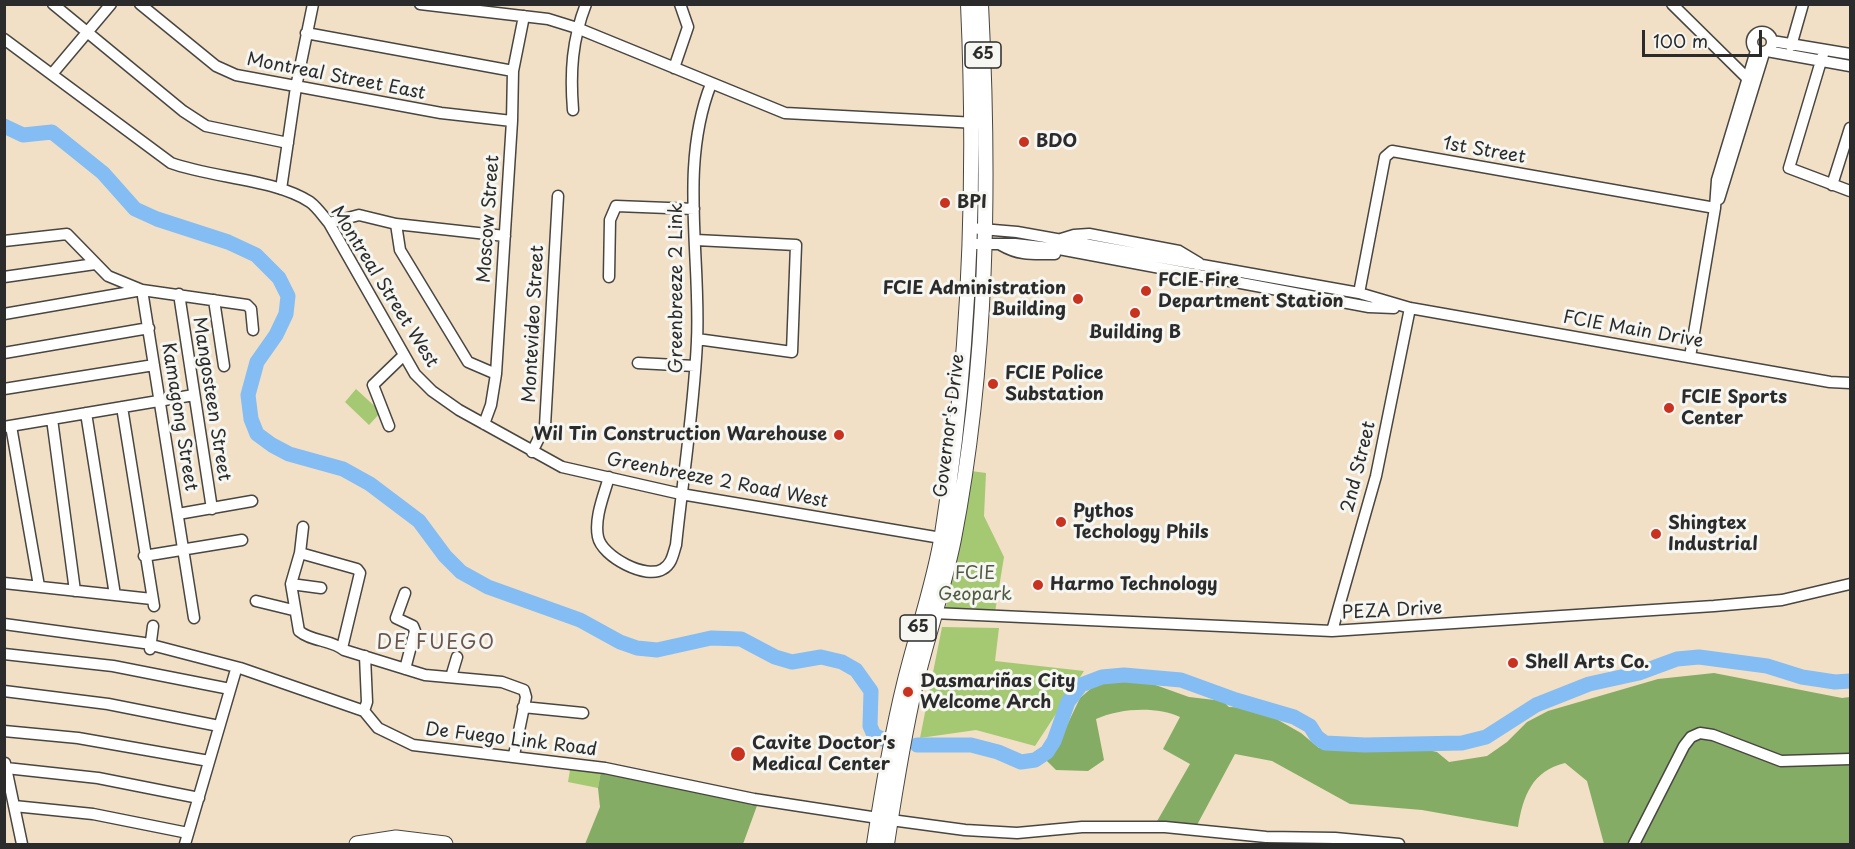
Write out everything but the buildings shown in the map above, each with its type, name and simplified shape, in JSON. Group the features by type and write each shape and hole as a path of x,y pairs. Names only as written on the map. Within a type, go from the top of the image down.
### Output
{"highway":[{"path":"360,844 405,838 445,844"}],"main road":[{"name":"Governor's Drive","path":"968,4 971,123 970,228 977,248"},
{"name":"Governor's Drive","path":"902,720 933,613 947,539 964,354 977,248 984,228 986,123 981,4"},
{"name":"Governor's Drive","path":"874,844 885,819 902,720 947,539"},
{"name":"Governor's Drive","path":"885,819 887,844"}],"street":[{"path":"53,4 183,111 206,126 288,143"},
{"path":"52,74 111,4"},
{"name":"Montreal Street East","path":"140,4 216,66 236,75 441,113 512,121"},
{"path":"281,189 296,87 313,4"},
{"path":"420,4 548,19 577,28 785,113 986,123"},
{"path":"573,110 570,74 577,28 586,4"},
{"path":"674,68 688,27 680,4"},
{"path":"1672,4 1750,82"},
{"path":"1791,46 1803,4"},
{"name":"Moscow Street","path":"484,424 491,405 496,374 512,121 513,71 524,16"},
{"path":"306,33 513,71"},
{"name":"Montreal Street West","path":"4,39 171,163 195,172 281,189 310,203 329,223 415,374 432,392 484,424"},
{"path":"1765,49 1791,46 1851,66"},
{"path":"1690,357 1715,208 1750,82 1765,49"},
{"path":"1765,49 1823,56 1850,51"},
{"path":"1823,56 1789,165 1791,169 1851,191"},
{"name":"Greenbreeze 2 Link","path":"681,494 697,339 695,146 703,104 711,84"},
{"path":"1832,185 1851,128"},
{"name":"1st Street","path":"1359,293 1385,157 1392,151 1715,208"},
{"name":"Montevideo Street","path":"532,452 545,426 558,195"},
{"path":"609,277 610,220 616,206 694,209"},
{"path":"329,223 359,215 396,224 505,236"},
{"path":"396,224 400,250 468,362 496,374"},
{"name":"FCIE Main Drive","path":"970,228 984,228 1060,240 1074,235 1089,234 1179,250 1204,266 1359,293 1410,308 1830,382 1851,383"},
{"path":"4,242 67,234 108,276 142,290 247,305 250,309 253,330"},
{"path":"696,240 796,245 792,352 697,339"},
{"name":"FCIE Main Drive","path":"977,248 1001,244 1014,252 1032,256 1058,254 1085,259 1093,256 1369,307 1410,308"},
{"path":"4,277 95,264"},
{"path":"4,314 142,290"},
{"name":"Kamagong Street","path":"142,290 194,618"},
{"name":"Mangosteen Street","path":"178,294 212,509"},
{"path":"214,300 225,366"},
{"name":"2nd Street","path":"1332,631 1376,476 1410,308"},
{"path":"4,353 149,328"},
{"path":"388,426 373,385 404,355"},
{"path":"638,363 695,366"},
{"path":"4,389 154,364"},
{"path":"39,586 8,426 194,395"},
{"path":"4,583 115,595 153,602 122,407"},
{"path":"86,413 115,595"},
{"path":"52,419 75,591"},
{"name":"Greenbreeze 2 Road West","path":"484,424 562,467 681,494 947,539"},
{"path":"609,477 600,509 598,539 604,551 627,566 656,572 664,569 671,561 676,545 681,494"},
{"path":"178,514 252,501"},
{"path":"303,527 300,553 291,584 293,610 298,631 304,636 335,643 342,648 425,675 502,682 524,690 524,707 514,755"},
{"path":"144,556 242,540"},
{"path":"300,553 357,569 360,573 342,648"},
{"path":"291,584 321,588"},
{"name":"PEZA Drive","path":"933,613 1332,631 1782,600 1851,584"},
{"path":"405,593 396,618 413,626 415,631 405,669"},
{"path":"256,601 293,610"},
{"name":"De Fuego Link Road","path":"4,624 80,633 240,668 364,711 378,728 413,745 514,755 605,768 754,799 965,830 1017,833 1082,826 1165,827 1266,837 1335,838 1399,844"},
{"path":"152,647 153,626"},
{"name":"De Fuego Link Road","path":"4,630 152,647"},
{"path":"4,654 113,666 230,689"},
{"path":"364,711 367,702 365,656"},
{"path":"451,677 457,657"},
{"path":"185,844 235,673"},
{"path":"4,692 108,704 219,726"},
{"path":"524,707 583,713"},
{"path":"4,731 78,738 209,761"},
{"path":"1634,844 1684,746 1691,737 1700,733 1713,735 1780,761 1851,759"},
{"path":"35,844 22,844 5,765 98,778 199,798"},
{"path":"14,806 93,814 188,833"}],"green space":[{"path":"356,389 381,412 369,425 345,402"},
{"name":"FCIE Geopark","path":"971,471 986,473 984,516 1004,557 995,612 945,611 961,541"},
{"path":"942,627 999,628 995,661 1084,671 1035,746 976,730 920,738"},
{"path":"1714,673 1842,698 1850,697 1850,844 1604,844 1587,781 1565,763 1544,772 1531,786 1526,795 1518,827 1422,810 1350,804 1272,761 1235,754 1197,825 1156,823 1190,764 1163,749 1180,717 1161,711 1116,712 1096,719 1104,760 1088,771 1056,770 1046,760 1059,742 1080,698 1095,685 1125,677 1136,678 1189,697 1223,701 1229,707 1257,708 1301,733 1319,748 1423,749 1437,752 1449,762 1487,756 1507,742 1527,722 1548,711 1658,679"},
{"path":"571,764 601,771 598,788 568,782"},
{"path":"601,771 758,803 743,844 585,844 600,807 598,788"}],"waterway":[{"path":"4,126 23,135 52,132 103,173 135,209 157,219 228,242 256,255 279,278 288,296 286,314 276,335 257,362 248,395 251,419 257,434 272,445 289,454 343,469 370,484 419,521 445,556 461,572 488,587 580,620 620,642 637,648 657,650 711,638 741,639 775,657 792,662 821,657 842,662 856,670 871,691 870,726 874,735 882,739"},
{"path":"917,745 971,745 998,752 1021,762 1035,760 1047,752 1054,741 1068,702 1081,685 1102,677 1124,675 1181,680 1236,700 1294,717 1310,726 1317,737 1325,743 1365,745 1462,743 1486,737 1536,705 1589,684 1639,673 1677,659 1699,657 1767,666 1802,677 1835,682 1850,681"}],"place":[{"name":"BDO","path":"1024,142"},
{"name":"BPI","path":"945,203"},
{"name":"FCIE Fire Department Station","path":"1146,291"},
{"name":"FCIE Administration Building","path":"1078,299"},
{"name":"Building B","path":"1135,313"},
{"name":"FCIE Police Substation","path":"993,384"},
{"name":"FCIE Sports Center","path":"1669,408"},
{"name":"Wil Tin Construction Warehouse","path":"839,435"},
{"name":"Pythos Techology Phils","path":"1061,522"},
{"name":"Shingtex Industrial","path":"1656,534"},
{"name":"Harmo Technology","path":"1038,585"},
{"name":"Shell Arts Co.","path":"1513,663"},
{"name":"Dasmariñas City Welcome Arch","path":"908,692"},
{"name":"Cavite Doctor's Medical Center","path":"738,754"}],"district":[{"name":"DE FUEGO","path":"436,643"}]}
